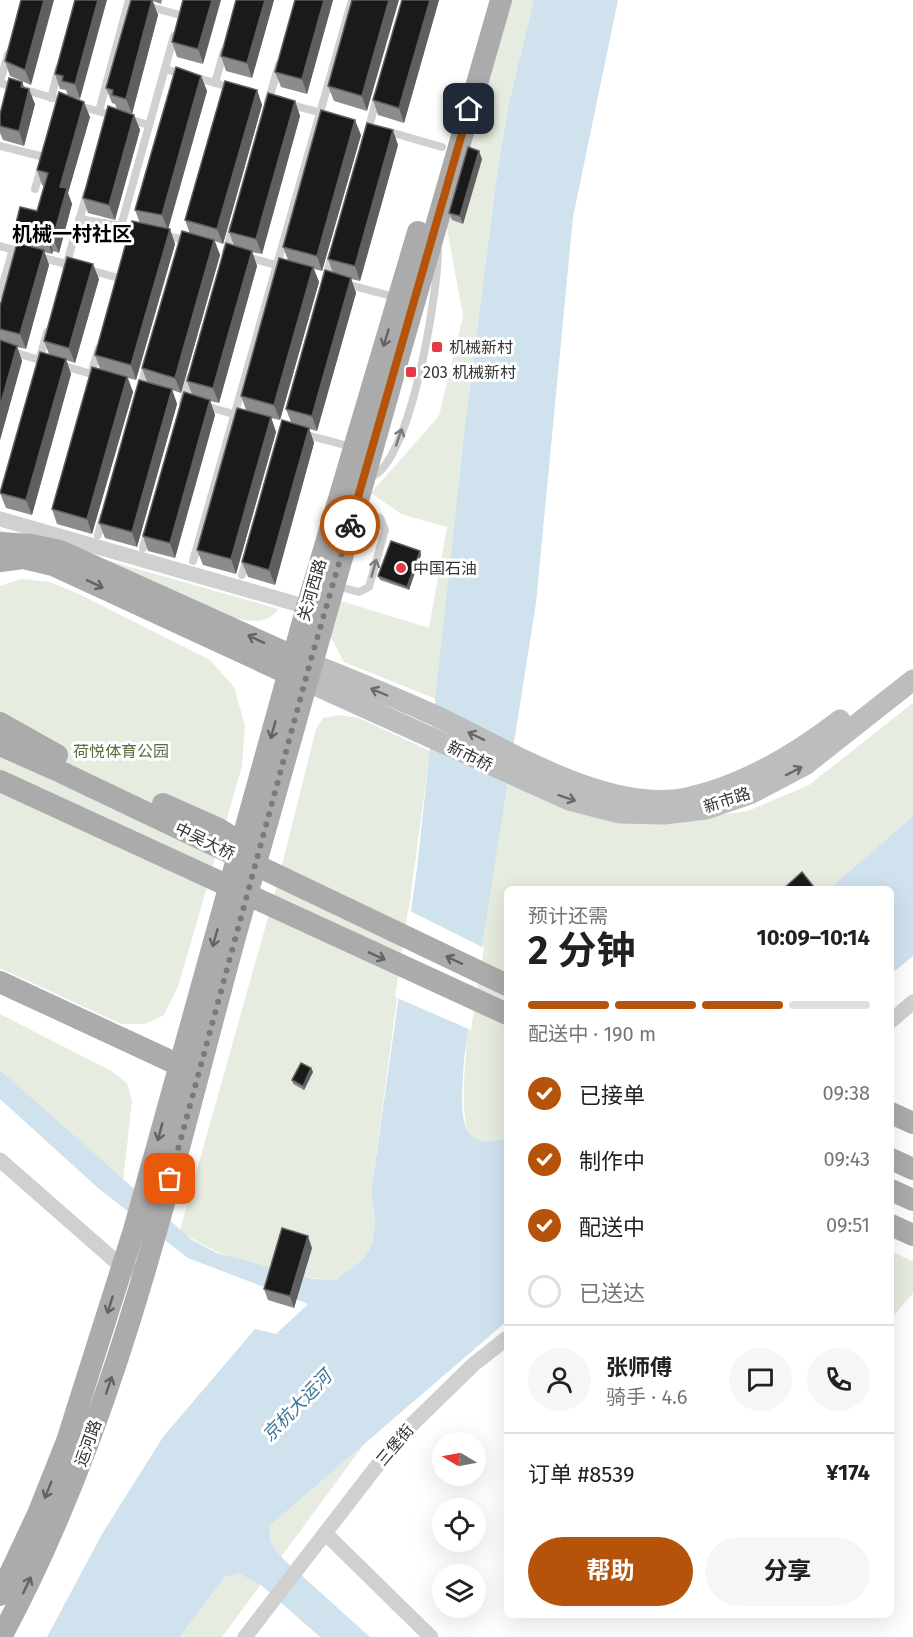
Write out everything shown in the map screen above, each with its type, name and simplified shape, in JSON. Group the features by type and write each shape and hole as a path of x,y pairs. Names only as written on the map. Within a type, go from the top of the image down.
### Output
{"main road":[{"name":"关河西路","path":"300,669 307,607 485,0"},
{"name":"关河西路","path":"183,1074 300,669 332,585 364,480 501,0"},
{"path":"0,543 32,545 60,551 300,669"},
{"path":"0,561 23,558 53,565 300,669"},
{"path":"0,723 39,747 219,830 363,916"},
{"name":"中吴大桥","path":"0,745 504,984"},
{"name":"中吴大桥","path":"0,782 504,1013"},
{"path":"0,797 263,914 349,943"},
{"path":"0,982 183,1074"},
{"path":"0,998 183,1074"},
{"name":"运河路","path":"0,1595 38,1514 67,1441 134,1230 145,1188 183,1074"},
{"name":"运河路","path":"1,1637 57,1522 87,1451 146,1274 165,1199 183,1074"},
{"path":"894,1114 913,1123"},
{"path":"894,1160 913,1169"},
{"path":"894,1192 913,1200"},
{"path":"894,1226 913,1235"}],"street":[{"path":"0,519 307,607"},
{"name":"新市路","path":"516,766 616,796 660,800 690,798 758,773 821,734 913,663"},
{"name":"新市桥","path":"300,669 434,715 516,766"},
{"name":"新市桥","path":"300,669 427,735 516,766"},
{"name":"新市路","path":"516,766 569,800 620,813 664,814 706,809 752,793 805,765 913,680"},
{"path":"894,1018 913,1002"},
{"path":"0,1160 122,1267 146,1274"},
{"name":"三堡街","path":"245,1637 400,1436 474,1364 504,1340"},
{"path":"326,1534 431,1637"}],"lane":[{"path":"99,111 128,0 181,11 121,226"},
{"path":"193,561 352,0"},
{"path":"11,41 0,82 150,125"},
{"path":"215,83 226,41"},
{"path":"51,98 62,54"},
{"path":"267,109 282,55"},
{"path":"165,69 238,89"},
{"path":"7,95 10,86"},
{"path":"224,97 227,86"},
{"path":"366,137 379,92"},
{"path":"259,95 330,115"},
{"path":"57,112 60,100"},
{"path":"106,125 109,114"},
{"path":"359,124 442,147"},
{"path":"0,146 44,157"},
{"path":"35,189 47,146"},
{"path":"63,275 88,188"},
{"path":"223,263 235,218"},
{"path":"79,219 134,228 194,242"},
{"path":"130,238 134,228"},
{"path":"180,251 186,228"},
{"path":"0,246 119,278"},
{"path":"323,289 335,246"},
{"path":"215,248 286,268"},
{"path":"0,296 13,249"},
{"path":"116,289 122,268"},
{"path":"316,276 398,298"},
{"path":"36,371 48,328"},
{"path":"88,385 100,342"},
{"path":"0,348 111,380"},
{"path":"138,399 151,353"},
{"path":"181,412 194,366"},
{"path":"131,385 152,391"},
{"path":"173,397 243,417"},
{"path":"293,431 354,448"},
{"path":"332,585 359,592 369,587 385,530 380,518 355,509"},
{"path":"98,535 105,512"},
{"path":"142,548 149,525"},
{"path":"242,575 249,553"}],"green space":[{"path":"511,0 534,0 509,102 497,174 465,425 436,699 344,662 329,634 338,600 429,628 447,527 401,514 371,493 439,416 463,316 445,218"},
{"path":"0,530 279,609 259,621 235,618 0,540"},
{"name":"荷悦体育公园","path":"21,579 50,582 79,594 210,660 234,687 245,726 242,766 178,987 164,1015 145,1024 121,1024 0,968 0,586"},
{"path":"913,703 913,816 832,886 504,886 504,1138 487,1142 473,1139 464,1112 469,1022 508,780 686,820 748,811 809,785"},
{"path":"339,715 359,718 430,751 371,1193 374,1233 366,1255 336,1280 298,1276 254,1265 213,1249 180,1230 276,889 316,729 323,718"},
{"path":"0,1014 111,1071 127,1083 132,1101 123,1182 0,1070"},
{"path":"894,1252 913,1262 913,1293 894,1315"},
{"path":"368,1439 222,1637 180,1637 225,1577 269,1526"}],"water":[{"name":"京杭大运河","path":"534,0 618,0 573,217 536,603 464,1059 462,1105 468,1131 476,1139 489,1141 504,1138 504,1324 269,1526 270,1541 280,1556 370,1637 320,1637 261,1585 239,1573 225,1577 180,1637 47,1637 102,1534 163,1437 255,1329 276,1334 308,1304 188,1258 98,1188 0,1099 0,1070 192,1240 217,1253 313,1279 336,1280 360,1262 370,1248 374,1233 374,1208 371,1193 417,868 465,425 497,174 509,102"},
{"path":"913,816 913,956 894,972 894,886 832,886"}],"pier":[{"path":"408,910 484,948 471,1030 395,997"}],"building":[{"path":"21,0 44,0 25,70 5,61"},
{"path":"75,0 98,0 75,84 62,81 63,76 55,74"},
{"path":"131,0 152,0 126,99 112,95 113,90 106,88"},
{"path":"183,0 212,0 198,49 172,42"},
{"path":"236,0 265,0 247,63 221,56"},
{"path":"295,0 324,0 302,79 275,72"},
{"path":"352,0 389,0 362,96 328,86"},
{"path":"402,0 430,0 399,108 373,100"},
{"path":"176,67 201,76 162,215 135,210"},
{"path":"9,78 22,82 21,87 29,89 19,131 0,126 0,114"},
{"path":"225,81 257,90 217,229 185,220"},
{"path":"59,92 84,102 60,187 67,188 53,238 48,236 47,239 21,232 21,229 15,227 20,207 37,211 48,173 37,170"},
{"path":"268,93 295,101 256,239 229,232"},
{"path":"108,106 134,115 109,205 83,198"},
{"path":"321,110 355,120 317,256 283,247"},
{"path":"367,123 393,130 355,266 328,259"},
{"path":"468,147 479,151 460,216 449,213"},
{"path":"132,221 170,229 131,365 95,355"},
{"path":"182,231 214,240 175,378 142,368"},
{"path":"17,243 44,250 20,334 0,329 0,306"},
{"path":"226,243 252,251 213,388 187,381"},
{"path":"67,257 93,264 69,348 44,341"},
{"path":"279,258 313,267 274,405 241,396"},
{"path":"325,270 351,278 312,416 286,409"},
{"path":"0,340 17,346 0,406"},
{"path":"40,352 66,359 26,500 0,493"},
{"path":"92,367 127,377 87,519 52,509"},
{"path":"139,380 172,389 132,532 99,523"},
{"path":"184,392 210,400 170,543 143,536"},
{"path":"237,408 271,417 231,559 197,550"},
{"path":"282,420 309,428 269,570 242,562"},
{"name":"中国石油","path":"391,541 420,551 407,587 378,576"},
{"path":"802,872 813,886 786,886"},
{"path":"301,1063 311,1068 303,1086 292,1080"},
{"path":"282,1228 308,1236 290,1296 264,1289"}],"way so far":[{"path":"170,1179 310,663 350,525"}],"place":[{"name":"机械新村","path":"437,347"},
{"name":"203 机械新村","path":"411,372"},
{"name":"中国石油","path":"401,568"}],"district":[{"name":"机械一村社区","path":"72,234"}],"route":[{"path":"350,525 469,109"}]}
